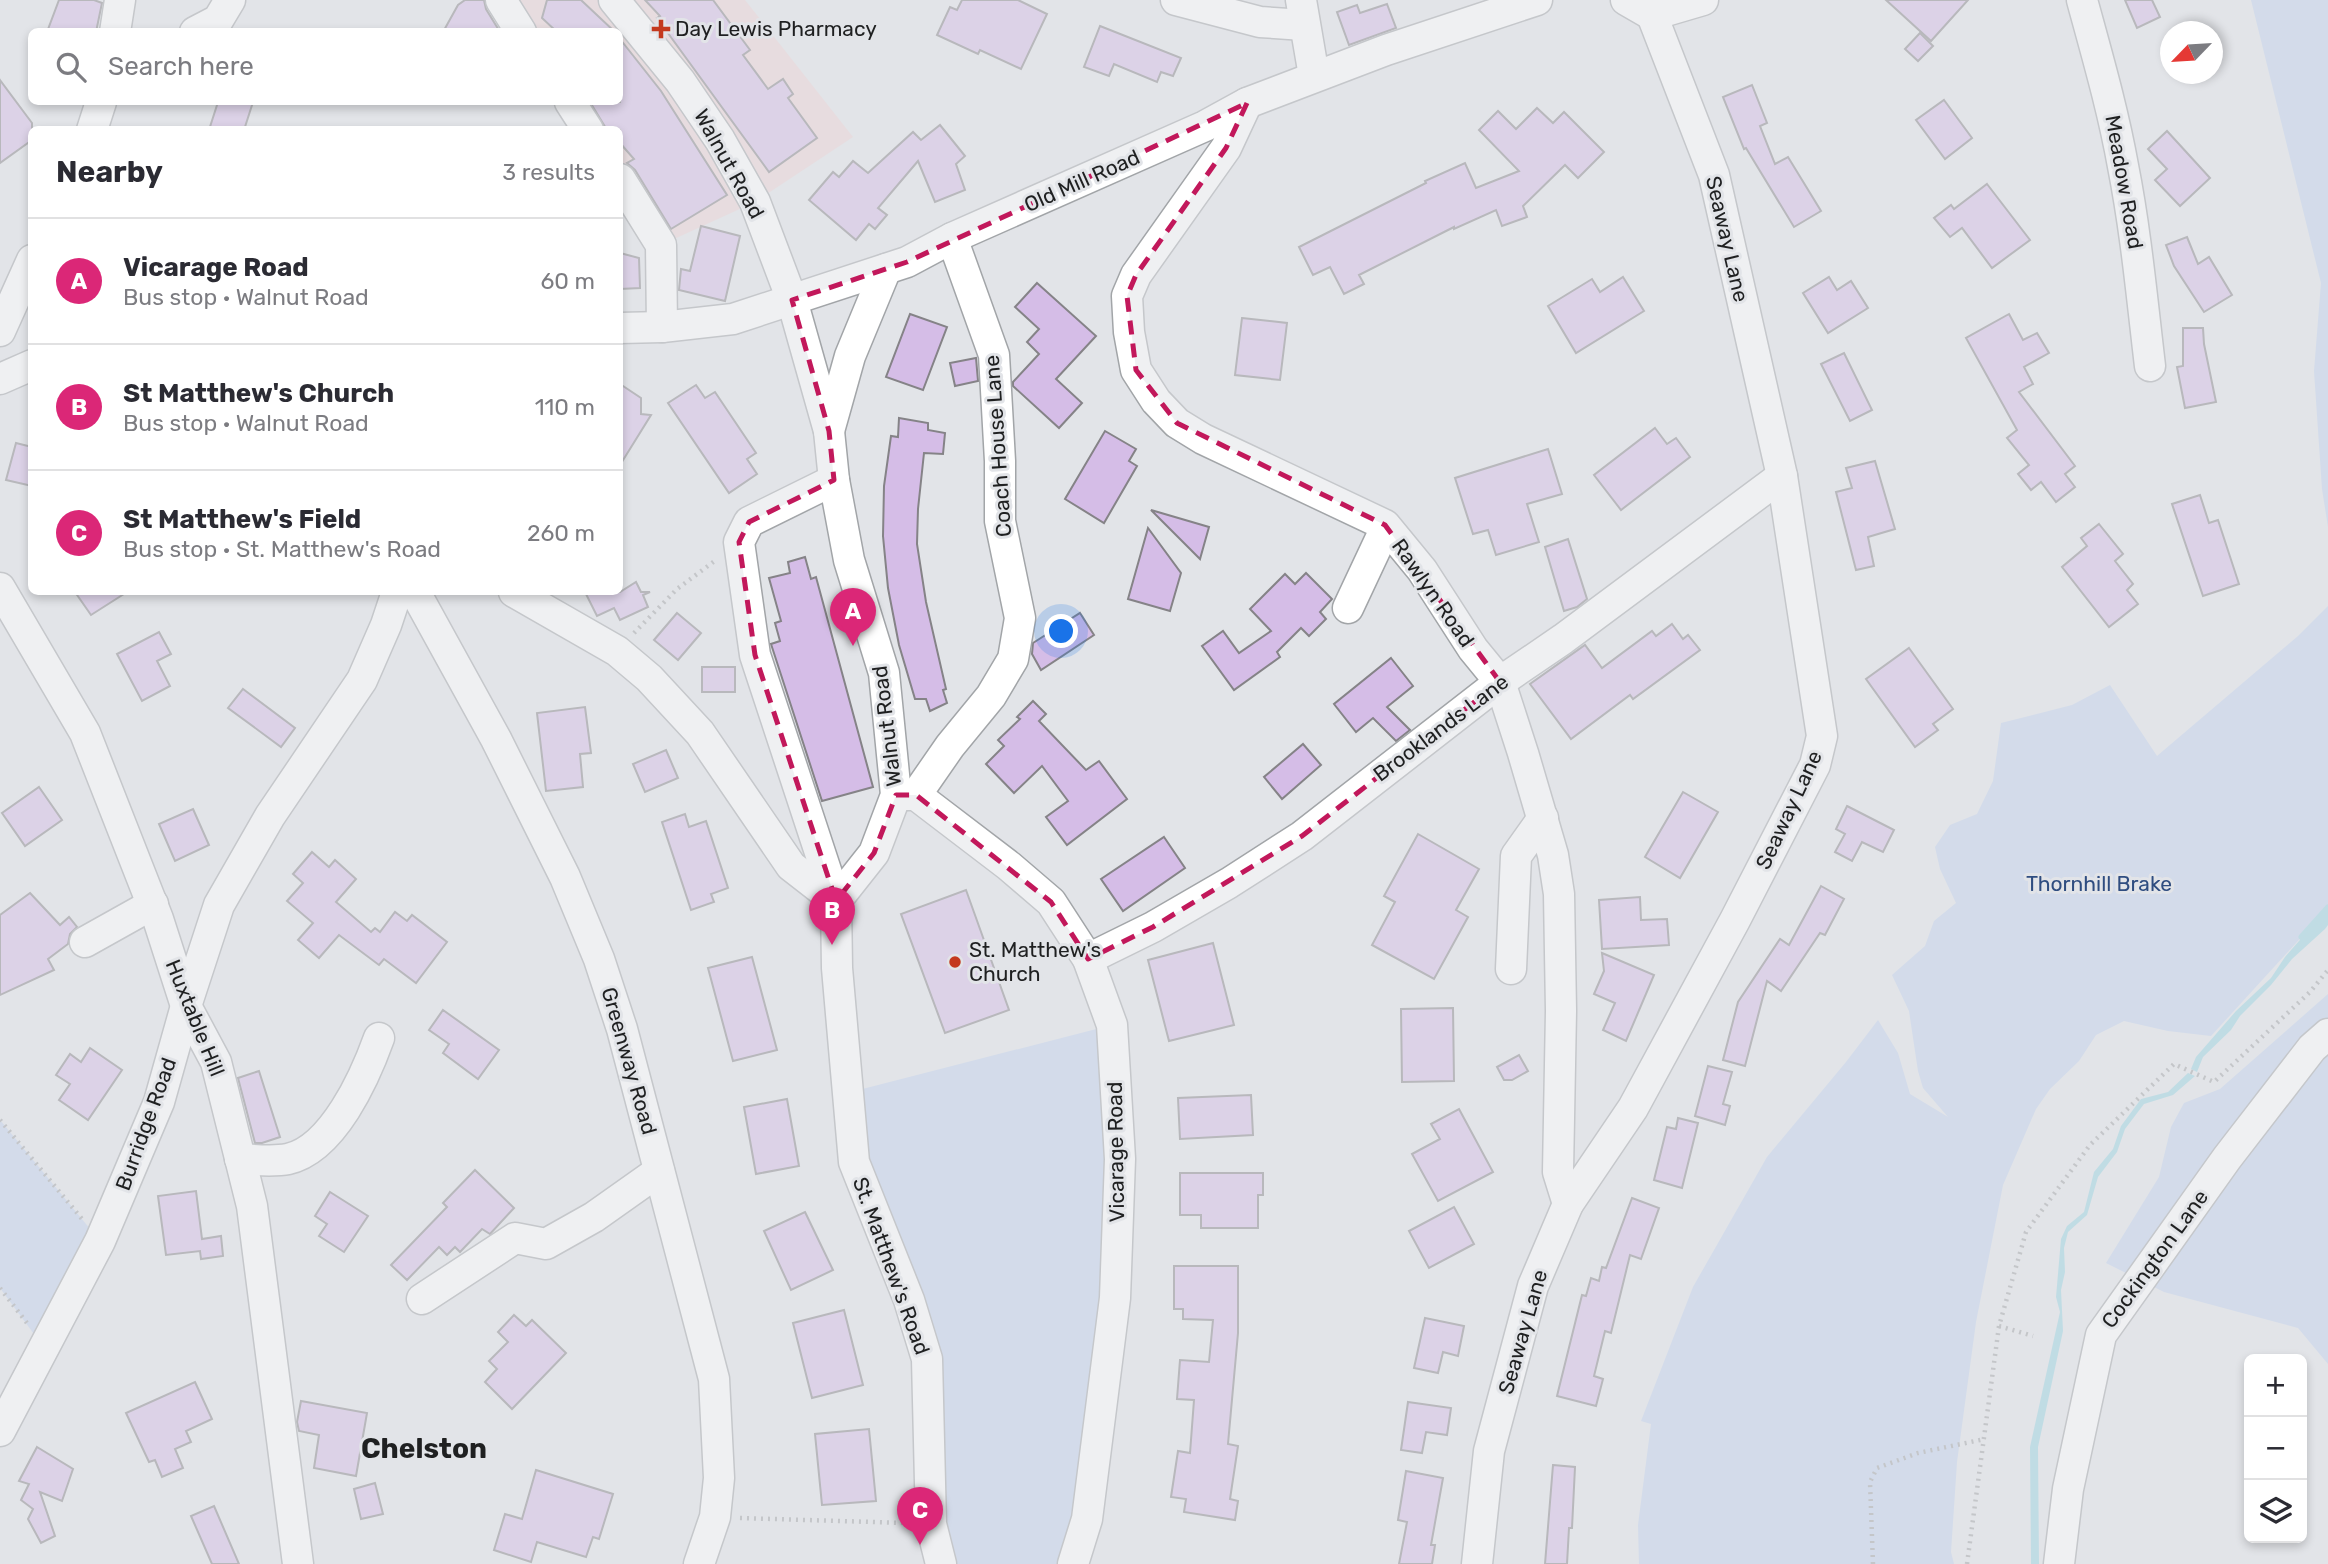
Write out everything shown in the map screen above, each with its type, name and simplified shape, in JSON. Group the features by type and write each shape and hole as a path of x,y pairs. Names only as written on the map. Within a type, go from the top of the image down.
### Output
{"street":[{"path":"116,28 120,0"},
{"path":"203,28 218,20 230,0"},
{"path":"501,0 518,28"},
{"name":"Walnut Road","path":"614,0 680,81 720,140 755,202 792,300 829,431 834,480 849,560 884,673 906,795 874,853 836,901"},
{"path":"1176,0 1260,22 1302,12 1314,76"},
{"name":"Old Mill Road","path":"623,328 662,327 733,319 907,262 952,238 1205,125 1247,103 1314,76 1536,0"},
{"path":"1626,0 1652,15 1703,0"},
{"name":"Meadow Road","path":"2082,0 2107,91 2123,164 2136,243 2150,366"},
{"name":"Seaway Lane","path":"1478,1564 1489,1451 1533,1286 1568,1205 1633,1108 1735,920 1815,765 1822,736 1782,477 1714,176 1652,15"},
{"name":"Rawlyn Road","path":"1247,103 1226,148 1136,275 1127,296 1129,332 1136,370 1156,401 1177,423 1203,439 1387,527 1422,570 1473,649 1500,682 1543,818 1559,894 1561,1010 1558,1172 1568,1205"},
{"path":"93,126 100,105"},
{"path":"572,105 585,126"},
{"path":"623,184 661,245 662,327"},
{"name":"Coach House Lane","path":"906,795 991,696 1013,659 1020,618 1000,521 1000,461 994,355 952,238"},
{"path":"0,331 28,269"},
{"name":"Walnut Road","path":"829,431 850,356 886,269"},
{"path":"0,379 28,367"},
{"name":"Brooklands Lane","path":"1088,959 1153,927 1302,836 1500,682 1563,639 1782,477"},
{"path":"834,480 749,522 739,542 755,655 836,901"},
{"path":"1348,608 1387,527"},
{"name":"Huxtable Hill","path":"0,588 85,733 153,904 186,1006 216,1062 252,1206 298,1564"},
{"name":"Burridge Road","path":"0,1431 100,1241 159,1102 186,1006 219,905 270,816 362,680 396,595"},
{"name":"Greenway Road","path":"417,595 496,739 565,877 599,958 622,1029 714,1379 719,1478 715,1517 699,1564"},
{"path":"519,595 617,651 649,678 700,733 791,866 836,901"},
{"name":"Vicarage Road","path":"906,795 1009,866 1051,902 1088,959 1112,1025 1120,1160 1115,1298 1087,1519 1073,1564"},
{"path":"1511,969 1516,856 1543,818"},
{"name":"St. Matthew's Road","path":"836,901 837,968 854,1162 909,1300 927,1359 931,1524 940,1564"},
{"path":"85,942 153,904"},
{"name":"Cockington Lane","path":"2059,1564 2068,1489 2101,1335 2227,1158 2312,1048 2328,1034"},
{"path":"240,1159 287,1159 307,1152 323,1138 342,1113 369,1068 379,1038"},
{"path":"422,1299 515,1238 546,1244 594,1217 659,1171"}],"path":[{"path":"617,651 677,589 739,542"},
{"path":"1967,1564 1999,1326 2026,1232 2090,1145 2174,1064 2214,1082 2310,992 2328,970"},
{"path":"0,1120 69,1202"},
{"path":"0,1288 16,1307"},
{"path":"1999,1326 2033,1336"},
{"path":"1874,1564 1870,1482 1877,1468 1918,1453 1985,1439"},
{"path":"715,1517 931,1524"}],"highlighted area":[{"path":"1247,103 1226,148 1136,275 1127,296 1136,370 1177,423 1385,525 1500,682 1302,836 1153,927 1088,959 1051,902 916,795 896,795 874,853 836,901 755,655 739,542 749,522 834,480 829,431 792,300 907,262"}],"shaded area":[{"path":"501,0 745,0 853,137 755,202 661,245 623,184 623,126 586,126 572,105 623,105 623,28 519,28"},
{"path":"2328,908 2328,925 2325,929 2292,959 2240,1016 2231,1030 2203,1057 2197,1072 2191,1069 2196,1057 2236,1011 2271,978 2285,957"},
{"path":"2188,1073 2195,1076 2173,1095 2144,1104 2125,1129 2117,1152 2098,1177 2087,1215 2068,1232 2061,1290 2063,1331 2038,1447 2039,1564 2031,1564 2030,1447 2060,1312 2056,1297 2061,1239 2067,1226 2084,1212 2094,1172 2113,1149 2121,1126 2141,1099 2168,1092"}],"green space":[{"path":"2251,0 2328,0 2328,527 2322,489 2314,371 2321,283"},
{"name":"Thornhill Brake","path":"2328,606 2328,908 2211,1036 2168,1031 2124,1021 2096,1035 2079,1061 2050,1089 2036,1109 2003,1185 1976,1322 1957,1462 1951,1552 1954,1564 1639,1564 1638,1525 1651,1424 1641,1421 1693,1287 1767,1157 1878,1020 1898,1053 1910,1094 1948,1117 1923,1088 1909,1011 1892,975 1925,946 1934,921 1956,903 1940,869 1935,847 1950,825 1977,814 1993,781 2001,723 2072,705 2110,685 2157,756 2298,636"},
{"path":"2328,994 2328,1364 2298,1328 2164,1292 2106,1263 2159,1177 2171,1127 2184,1103 2220,1089"},
{"path":"1112,1025 1120,1160 1073,1564 941,1564 927,1359 847,1093"},
{"path":"0,1120 100,1241 45,1349 0,1288"}],"building":[{"path":"59,0 94,0 102,3 97,28 48,28"},
{"path":"465,0 484,0 486,9 498,28 445,28 458,5"},
{"path":"547,0 581,0 611,28 553,28 542,18"},
{"path":"645,0 713,0 750,50 743,55 768,89 783,79 793,94 788,98 817,138 769,172 657,18 660,16"},
{"path":"962,0 1018,0 1047,14 1021,69 980,50 978,54 937,35 950,7 957,10"},
{"path":"1886,0 1968,0 1931,41"},
{"path":"2125,0 2152,0 2160,17 2137,28"},
{"path":"1387,4 1396,28 1349,45 1337,12 1357,5 1360,13"},
{"path":"1100,26 1181,58 1173,76 1161,72 1157,82 1114,64 1109,76 1084,67"},
{"path":"1920,33 1933,46 1918,61 1905,49"},
{"path":"623,43 661,91 727,195 671,229 635,170 627,163 634,159 623,146 623,126 605,126 592,105 623,105"},
{"path":"0,80 32,126 28,126 28,143 0,163"},
{"path":"1752,85 1767,123 1760,126 1775,164 1788,157 1821,211 1794,227 1746,148 1744,149 1723,97"},
{"path":"1944,100 1972,138 1945,159 1916,120"},
{"path":"217,105 252,105 245,126 210,126"},
{"path":"1537,108 1553,123 1564,112 1604,152 1578,178 1565,165 1523,206 1527,217 1502,226 1496,210 1454,227 1359,275 1364,284 1344,294 1330,267 1313,275 1299,247 1426,183 1425,181 1465,163 1476,188 1519,171 1479,130 1498,111 1516,129"},
{"path":"940,125 965,156 956,164 965,190 935,202 918,161 878,208 887,215 875,229 869,224 856,240 809,200 833,172 839,177 853,161 868,173 913,132 921,140"},
{"path":"2167,131 2210,178 2180,206 2155,180 2167,169 2148,149"},
{"path":"1987,184 2030,240 1992,268 1962,228 1950,237 1934,218 1951,205 1954,209"},
{"path":"701,226 740,236 725,301 679,290 681,269 690,271"},
{"path":"2187,237 2198,264 2209,257 2232,295 2204,312 2174,266 2166,245"},
{"path":"623,254 639,258 640,288 623,289"},
{"path":"1623,277 1644,311 1576,353 1548,306 1592,279 1600,292"},
{"path":"1829,277 1837,290 1851,281 1868,308 1828,333 1803,293"},
{"path":"1037,283 1096,336 1056,379 1082,403 1059,428 1013,386 1013,382 1039,354 1027,342 1039,329 1015,307"},
{"path":"910,314 947,327 923,390 886,377"},
{"path":"2009,314 2023,340 2037,333 2049,353 2024,367 2033,384 2019,392 2075,466 2065,474 2075,487 2056,502 2041,482 2031,490 2018,474 2029,465 2007,438 2017,430 1966,338"},
{"path":"1242,318 1287,323 1280,380 1235,375"},
{"path":"2183,328 2203,328 2216,402 2185,408 2177,367 2183,366"},
{"path":"1844,353 1872,410 1850,421 1821,364"},
{"path":"976,358 978,381 955,386 950,363"},
{"path":"696,385 705,398 715,392 756,453 747,459 757,474 729,493 668,403"},
{"path":"623,386 641,398 641,414 651,415 623,460"},
{"path":"899,418 928,423 928,430 945,433 943,454 924,453 918,509 917,544 947,703 930,711 926,699 915,699 899,645 888,588 883,536 884,486 891,436 898,437"},
{"path":"1655,428 1667,444 1676,438 1690,457 1621,510 1594,475"},
{"path":"1105,431 1136,449 1129,461 1137,466 1104,523 1065,499"},
{"path":"16,443 28,446 28,485 6,480"},
{"path":"1548,449 1562,494 1527,504 1539,542 1496,555 1488,530 1473,534 1455,478"},
{"path":"1875,461 1895,529 1868,537 1874,566 1856,570 1836,492 1852,488 1846,468"},
{"path":"2200,495 2209,523 2218,520 2239,584 2203,596 2172,504"},
{"path":"1151,510 1209,527 1200,559"},
{"path":"2099,524 2123,554 2115,561 2133,584 2127,590 2138,604 2109,627 2062,567 2087,546 2081,538"},
{"path":"1148,528 1181,573 1170,611 1128,599"},
{"path":"1568,539 1587,599 1577,607 1564,611 1545,547"},
{"path":"805,557 811,579 816,577 873,787 822,801 771,644 780,641 775,623 781,621 769,578 790,573 788,562"},
{"path":"1306,573 1332,599 1320,612 1326,619 1309,636 1301,628 1277,652 1280,657 1234,690 1202,646 1223,631 1239,653 1271,631 1250,609 1285,574 1295,584"},
{"path":"636,582 641,592 650,592 643,595 648,607 620,620 614,608 597,616 586,595 623,595 623,590"},
{"path":"77,595 122,595 91,615"},
{"path":"677,613 701,633 678,660 654,640"},
{"path":"1080,613 1094,635 1041,670 1032,654 1033,643"},
{"path":"1672,624 1683,639 1688,635 1700,650 1633,699 1630,695 1571,739 1530,684 1585,645 1602,668 1652,631 1656,636"},
{"path":"159,632 171,654 157,661 170,686 142,701 117,654"},
{"path":"1909,648 1953,709 1933,724 1938,730 1915,747 1866,679"},
{"path":"1391,658 1413,686 1387,707 1410,730 1396,741 1373,718 1356,732 1334,704"},
{"path":"702,667 735,667 735,692 702,692"},
{"path":"243,689 295,728 281,747 228,708"},
{"path":"1033,701 1046,714 1039,721 1086,770 1099,761 1127,799 1067,845 1046,817 1068,801 1042,766 1014,793 986,764 1004,746 998,740 1020,719 1017,717"},
{"path":"585,707 591,753 580,754 583,787 546,791 537,713"},
{"path":"1303,744 1321,765 1282,799 1264,777"},
{"path":"666,750 678,778 645,792 633,764"},
{"path":"39,787 62,820 25,846 2,813"},
{"path":"1683,792 1718,812 1680,878 1645,857"},
{"path":"1847,806 1894,830 1883,852 1862,842 1852,861 1835,852 1845,834 1836,829"},
{"path":"193,809 209,845 175,861 159,824"},
{"path":"685,814 689,827 706,821 728,888 711,894 714,902 691,910 662,822"},
{"path":"1418,834 1479,869 1456,910 1468,917 1434,979 1372,945 1395,902 1384,896"},
{"path":"1164,837 1185,868 1123,911 1101,879"},
{"path":"312,852 329,867 335,860 356,879 336,902 371,932 375,928 380,932 395,912 407,921 412,915 447,942 416,983 384,959 379,965 339,935 319,958 298,940 313,923 287,901 303,883 293,874"},
{"path":"1821,886 1844,899 1825,935 1820,933 1781,991 1767,981 1745,1066 1723,1060 1738,1002 1780,939 1789,945"},
{"name":"St. Matthew's Church","path":"966,890 1009,1010 945,1033 901,914"},
{"path":"30,893 60,925 69,917 77,927 70,934 68,944 48,959 54,970 0,995 0,915"},
{"path":"1640,897 1641,920 1667,919 1669,945 1602,949 1599,900"},
{"path":"1213,943 1234,1025 1169,1041 1148,960"},
{"path":"1602,953 1654,975 1626,1041 1603,1030 1615,1003 1594,994 1604,971"},
{"path":"752,957 777,1050 733,1061 708,968"},
{"path":"1453,1008 1454,1081 1402,1082 1401,1009"},
{"path":"443,1010 499,1050 478,1079 443,1053 449,1044 429,1030"},
{"path":"90,1048 122,1070 88,1120 59,1100 70,1084 56,1075 70,1054 81,1062"},
{"path":"1519,1055 1528,1071 1512,1080 1504,1080 1497,1067"},
{"path":"1708,1066 1732,1072 1723,1104 1730,1106 1725,1125 1695,1116"},
{"path":"259,1071 280,1137 255,1143 238,1078"},
{"path":"1251,1095 1253,1135 1180,1139 1178,1098"},
{"path":"787,1099 799,1166 756,1174 744,1107"},
{"path":"1459,1109 1493,1172 1438,1201 1412,1154 1440,1139 1431,1124"},
{"path":"1678,1118 1698,1123 1682,1188 1654,1180 1667,1127 1676,1129"},
{"path":"475,1170 514,1208 490,1234 482,1229 460,1252 455,1247 447,1255 439,1247 407,1280 391,1265 447,1207 443,1203"},
{"path":"1180,1173 1263,1173 1263,1195 1258,1195 1258,1228 1201,1228 1201,1215 1180,1215"},
{"path":"196,1191 202,1239 221,1236 223,1256 201,1259 200,1251 166,1255 158,1196"},
{"path":"330,1192 368,1216 344,1252 319,1236 327,1224 315,1216"},
{"path":"1632,1198 1659,1208 1641,1259 1630,1255 1611,1333 1605,1331 1594,1376 1603,1379 1596,1406 1557,1396 1582,1295 1586,1296 1591,1278 1599,1281 1602,1267 1606,1268"},
{"path":"1454,1207 1474,1244 1429,1268 1409,1231"},
{"path":"805,1212 833,1270 791,1290 764,1231"},
{"path":"1174,1266 1238,1266 1238,1333 1228,1444 1238,1446 1230,1499 1238,1501 1235,1520 1184,1512 1186,1499 1171,1497 1178,1451 1190,1453 1194,1400 1177,1399 1180,1360 1209,1362 1213,1320 1183,1319 1183,1309 1174,1309"},
{"path":"844,1310 863,1385 812,1398 793,1323"},
{"path":"514,1315 526,1326 532,1320 566,1353 512,1409 485,1382 497,1369 489,1361 508,1342 498,1332"},
{"path":"1425,1318 1464,1326 1458,1356 1443,1352 1438,1373 1414,1368"},
{"path":"195,1382 212,1419 186,1431 191,1442 175,1449 183,1468 162,1477 155,1460 149,1462 126,1413"},
{"path":"301,1401 367,1413 356,1476 314,1468 319,1435 299,1431 297,1422"},
{"path":"1408,1402 1451,1408 1447,1435 1426,1432 1422,1453 1401,1450"},
{"path":"869,1429 876,1501 822,1505 815,1434"},
{"path":"37,1447 73,1469 62,1501 40,1492 55,1536 41,1543 28,1519 33,1509 21,1500 29,1484 19,1481"},
{"path":"1553,1465 1575,1467 1567,1564 1545,1564"},
{"path":"536,1470 613,1494 599,1539 593,1537 586,1557 537,1542 531,1562 494,1550 505,1514 522,1519"},
{"path":"1406,1471 1443,1478 1431,1545 1435,1545 1432,1564 1399,1564 1407,1522 1398,1520"},
{"path":"375,1483 383,1514 361,1519 354,1489"},
{"path":"214,1506 239,1564 212,1564 191,1516"}],"waterway":[{"path":"2302,937 2328,908"}],"place":[{"name":"Day Lewis Pharmacy","path":"661,29"},
{"name":"Vicarage Road","path":"853,646"},
{"name":"St Matthew's Church","path":"832,945"},
{"name":"St. Matthew's Church","path":"955,962"},
{"name":"St Matthew's Field","path":"920,1545"}],"district":[{"name":"Chelston","path":"424,1448"}]}
